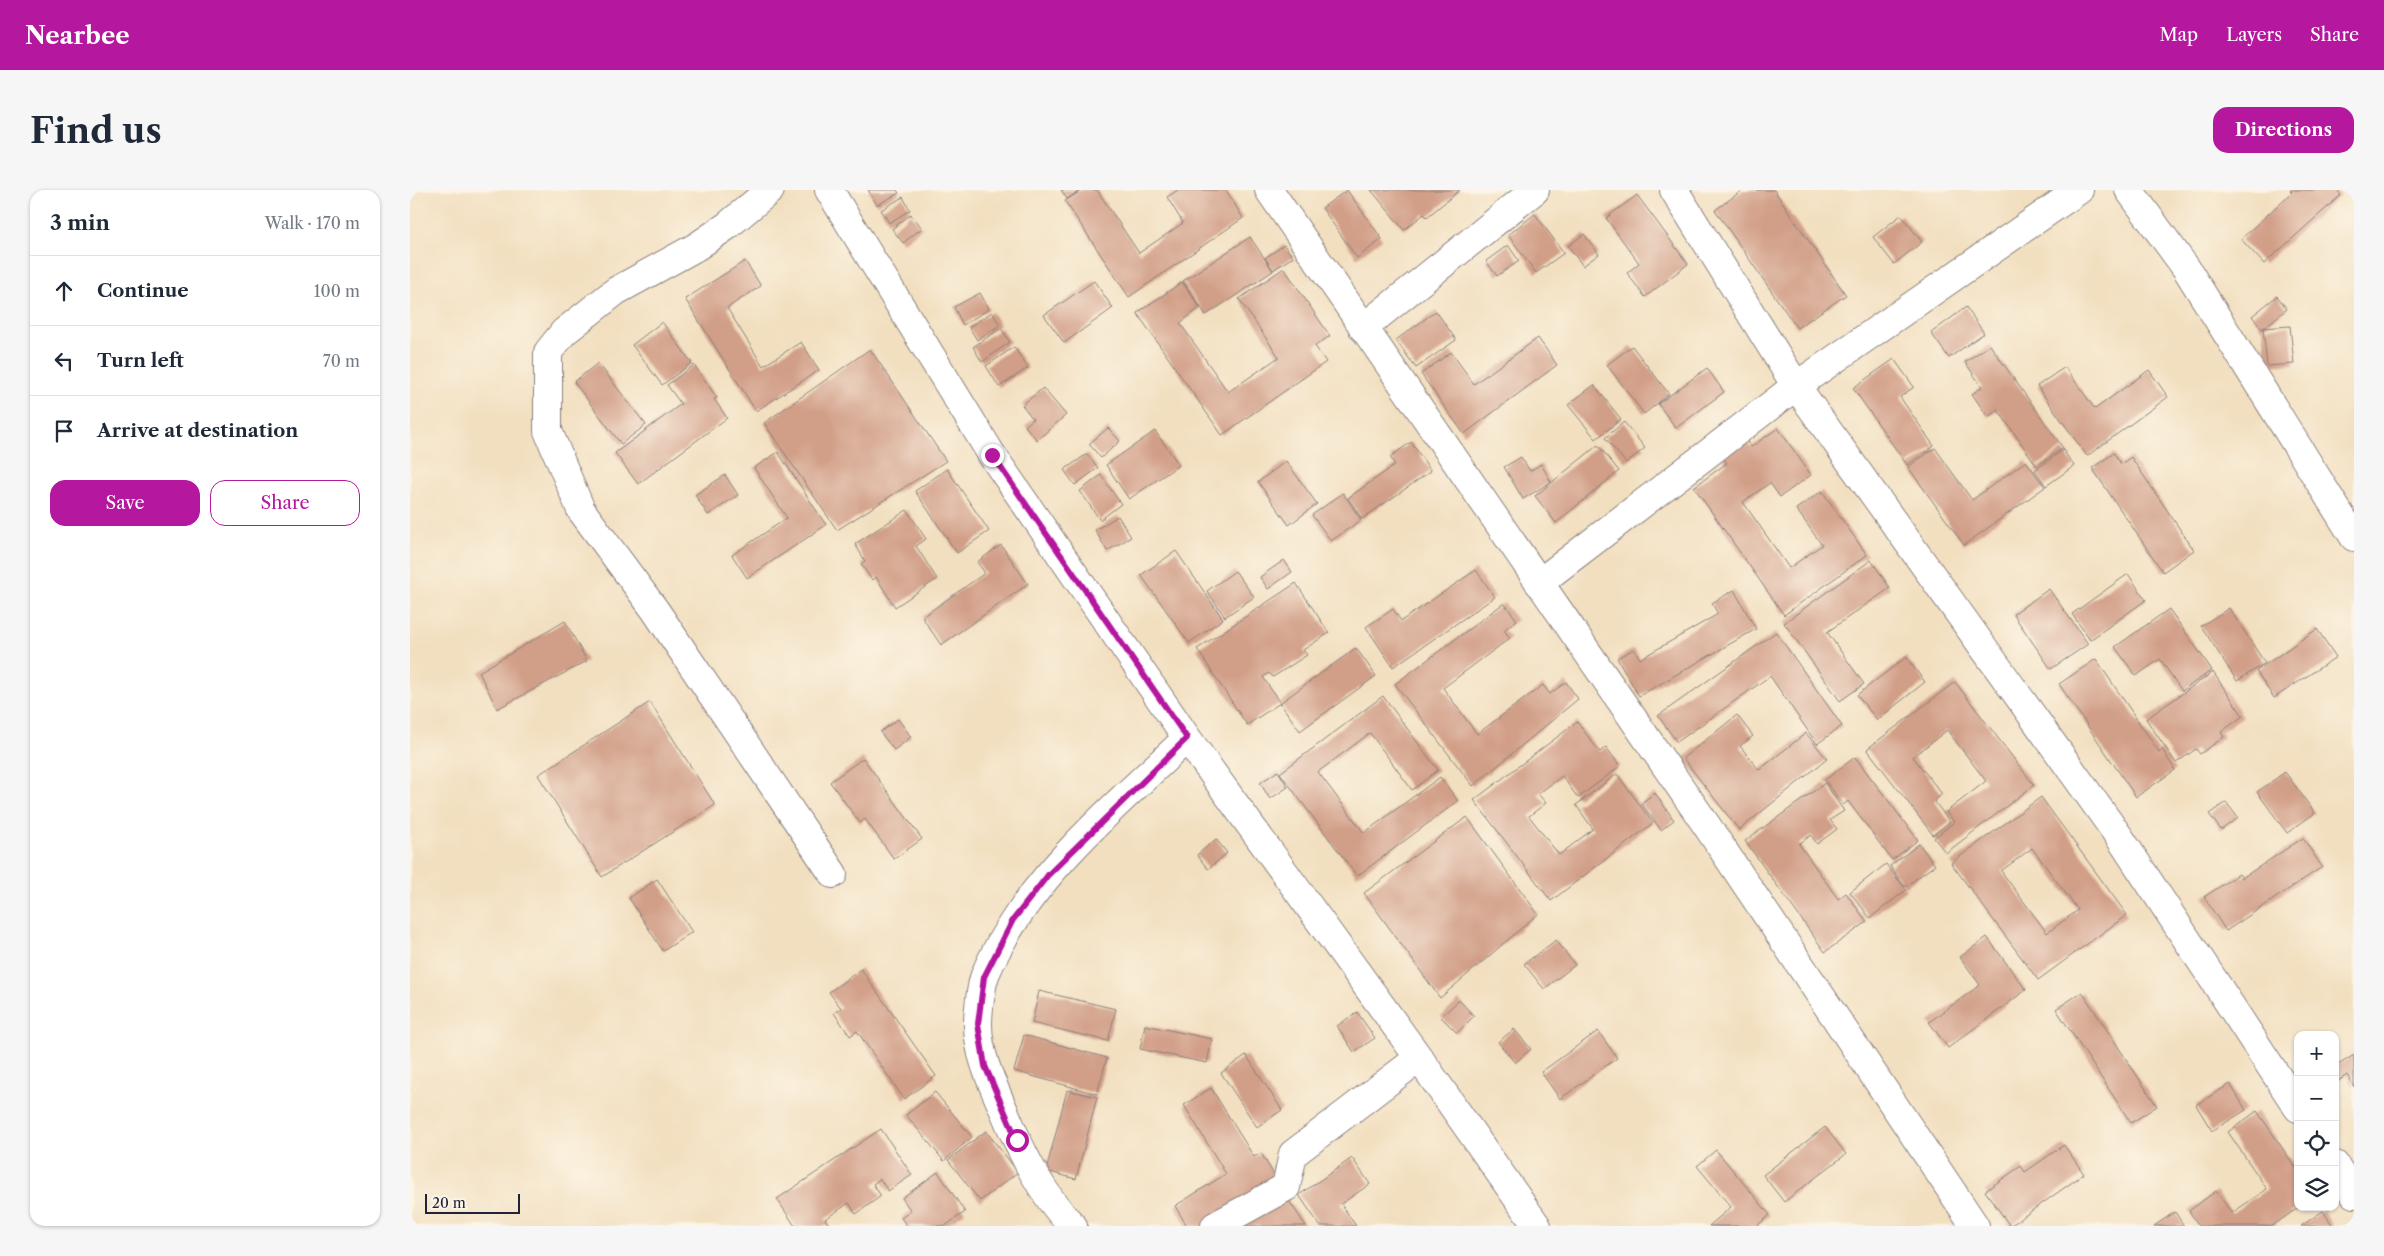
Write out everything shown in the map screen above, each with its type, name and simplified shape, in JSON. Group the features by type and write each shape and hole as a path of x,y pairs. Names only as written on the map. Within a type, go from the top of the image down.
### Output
{"street":[{"path":"770,190 727,226 696,247 616,290 564,332 548,352 548,431 581,510 655,610 833,874"},
{"path":"829,190 992,455 1187,738 1419,1058 1535,1225"},
{"path":"1269,190 1707,826 1975,1226"},
{"path":"1363,328 1535,190"},
{"path":"1674,190 1796,386 2120,838 2294,1102"},
{"path":"1540,583 1796,386 2079,190"},
{"path":"2129,190 2186,268 2354,537"},
{"path":"1073,1226 1041,1185 1017,1140 985,1066 978,1024 984,977 1013,920 1048,875 1187,738"},
{"path":"1215,1226 1286,1187 1293,1154 1419,1058"},
{"path":"2336,1166 2354,1194"}],"building":[{"path":"868,190 897,190 899,193 877,205"},
{"path":"1061,190 1081,190 1067,199"},
{"path":"1082,190 1097,190 1139,253 1183,223 1167,197 1178,190 1226,190 1243,218 1129,297 1065,201"},
{"path":"1347,190 1382,239 1357,258 1322,208"},
{"path":"1371,190 1460,190 1427,217 1424,214 1404,230"},
{"path":"1743,190 1774,190 1846,295 1797,328 1715,210"},
{"path":"2290,190 2337,190 2341,195 2264,264 2241,239 2292,192"},
{"path":"1637,195 1688,264 1645,297 1627,273 1639,263 1606,218"},
{"path":"903,197 910,210 889,223 881,210"},
{"path":"911,214 922,228 903,243 892,229"},
{"path":"1535,214 1564,253 1536,273 1508,235"},
{"path":"1901,215 1922,242 1894,264 1873,237"},
{"path":"1584,234 1599,254 1583,266 1568,246"},
{"path":"1250,237 1273,271 1206,315 1183,281"},
{"path":"1284,245 1293,257 1273,270 1265,258"},
{"path":"1508,245 1519,261 1497,276 1486,261"},
{"path":"745,261 761,286 727,308 763,366 801,342 819,370 756,411 685,299"},
{"path":"1284,268 1330,336 1315,346 1326,362 1222,435 1137,313 1182,282 1200,308 1180,323 1228,392 1279,357 1239,299"},
{"path":"1094,281 1113,308 1064,343 1044,315"},
{"path":"980,293 989,309 963,325 954,307"},
{"path":"2277,296 2287,309 2262,329 2252,316"},
{"path":"1966,307 1984,333 1949,358 1931,333"},
{"path":"1436,311 1456,340 1416,368 1396,340"},
{"path":"992,312 1000,325 977,340 969,327"},
{"path":"662,322 692,363 662,385 632,345"},
{"path":"2290,326 2294,364 2267,366 2263,328"},
{"path":"1001,328 1010,342 982,362 973,347"},
{"path":"1538,338 1557,365 1464,434 1421,374 1451,352 1474,384"},
{"path":"1990,345 2063,448 2037,466 1998,410 1988,417 1972,394 1982,387 1965,362"},
{"path":"1632,346 1669,394 1644,414 1607,365"},
{"path":"1014,347 1028,368 999,387 986,366"},
{"path":"870,349 946,461 837,530 764,423"},
{"path":"1894,359 1914,387 1900,397 1934,446 1907,465 1853,388"},
{"path":"598,363 646,425 621,444 574,382"},
{"path":"694,365 717,398 714,399 727,418 638,484 615,453 681,404 667,385"},
{"path":"2065,367 2095,409 2149,370 2168,397 2087,456 2037,386"},
{"path":"1707,368 1724,392 1676,428 1658,404"},
{"path":"1594,385 1621,419 1596,439 1568,405"},
{"path":"1043,388 1066,415 1037,440 1025,426 1033,419 1022,405"},
{"path":"1624,422 1645,448 1626,463 1605,438"},
{"path":"1108,428 1120,441 1101,458 1089,444"},
{"path":"1778,428 1811,475 1780,497 1770,483 1743,502 1789,568 1822,545 1796,509 1822,491 1867,555 1784,615 1694,487 1727,463 1721,455 1744,438 1751,447"},
{"path":"1155,431 1179,465 1129,499 1106,465"},
{"path":"1411,442 1431,471 1362,519 1348,498 1395,465 1390,457"},
{"path":"1598,445 1619,471 1556,523 1535,496"},
{"path":"1935,448 1972,500 2026,461 2045,487 1964,545 1908,467"},
{"path":"2063,450 2074,466 2046,486 2035,470"},
{"path":"778,452 826,525 747,578 732,555 787,518 754,468"},
{"path":"2114,453 2121,464 2131,457 2194,550 2163,572 2092,468"},
{"path":"1087,454 1098,468 1075,485 1064,470"},
{"path":"1521,457 1530,471 1541,464 1551,482 1523,499 1504,467"},
{"path":"1286,461 1317,504 1289,525 1258,482"},
{"path":"947,469 989,531 957,553 915,491"},
{"path":"725,475 738,495 708,515 695,495"},
{"path":"1101,475 1121,504 1100,520 1080,491"},
{"path":"1343,493 1361,520 1331,541 1312,515"},
{"path":"907,510 926,539 916,546 937,579 895,607 876,577 872,580 861,564 865,561 855,544"},
{"path":"1118,516 1131,537 1107,551 1095,530"},
{"path":"1001,545 1028,584 941,645 922,617 985,573 977,562"},
{"path":"1176,551 1223,619 1189,643 1141,575"},
{"path":"1284,560 1292,572 1268,589 1260,577"},
{"path":"1871,560 1890,588 1827,632 1864,684 1840,701 1784,623"},
{"path":"1476,570 1495,597 1393,667 1366,627 1393,609 1401,621"},
{"path":"1235,571 1254,597 1225,617 1207,591"},
{"path":"2128,574 2146,600 2090,640 2072,614"},
{"path":"1296,583 1329,633 1303,650 1307,655 1273,677 1269,673 1263,677 1280,703 1247,725 1197,649"},
{"path":"2049,589 2088,644 2051,669 2013,614"},
{"path":"1734,590 1756,629 1639,696 1617,658 1634,649 1640,659 1718,614 1712,603"},
{"path":"1504,603 1517,620 1504,630 1510,638 1443,688 1477,734 1543,685 1550,694 1566,682 1578,699 1473,786 1395,684"},
{"path":"2229,608 2265,663 2237,681 2201,626"},
{"path":"2169,609 2212,670 2182,691 2160,659 2136,676 2115,647"},
{"path":"565,621 587,661 497,709 479,672"},
{"path":"2317,629 2336,657 2274,698 2256,671"},
{"path":"1776,632 1842,726 1817,744 1770,676 1677,742 1658,716"},
{"path":"1356,648 1376,676 1300,731 1280,703"},
{"path":"1906,657 1925,682 1877,720 1857,695"},
{"path":"2096,659 2159,752 2162,749 2175,770 2136,797 2059,684"},
{"path":"2213,672 2243,716 2221,732 2224,737 2200,754 2196,749 2176,763 2146,719"},
{"path":"1955,682 2034,785 1946,853 1934,838 1954,822 1946,812 1986,781 1947,730 1913,757 1942,794 1934,801 1950,822 1933,835 1867,749"},
{"path":"1383,696 1438,770 1412,790 1370,733 1318,772 1364,833 1440,777 1458,801 1357,876 1280,773"},
{"path":"650,702 715,805 602,877 538,775"},
{"path":"1737,715 1753,736 1740,746 1759,770 1806,733 1827,759 1739,830 1683,758"},
{"path":"898,719 911,737 894,750 880,732"},
{"path":"1577,722 1600,752 1606,747 1620,766 1578,798 1562,776 1538,794 1546,803 1529,816 1559,855 1593,829 1576,805 1617,774 1653,823 1551,901 1474,800"},
{"path":"1855,757 1918,840 1892,860 1848,801 1843,805 1825,780"},
{"path":"863,758 922,839 894,859 865,819 860,823 830,782"},
{"path":"1278,771 1288,787 1270,799 1260,783"},
{"path":"2285,772 2315,813 2287,833 2257,792"},
{"path":"1825,783 1844,811 1830,820 1837,829 1817,844 1811,835 1799,844 1838,899 1846,893 1867,922 1825,952 1745,841"},
{"path":"1655,793 1674,820 1661,830 1641,803"},
{"path":"2041,797 2127,915 2038,980 1951,863","holes":["2032,848 2078,910 2047,933 2001,871"]},
{"path":"2226,802 2238,818 2221,830 2209,814"},
{"path":"1467,817 1538,914 1440,998 1364,893"},
{"path":"2303,838 2322,867 2226,931 2204,897 2239,874 2242,878"},
{"path":"1216,839 1227,853 1208,869 1197,855"},
{"path":"1919,844 1935,865 1905,887 1890,866"},
{"path":"1886,864 1906,890 1870,918 1850,892"},
{"path":"657,879 692,932 663,951 629,898"},
{"path":"1987,937 2026,990 1948,1048 1929,1022 1980,985 1960,957"},
{"path":"1556,940 1575,965 1544,989 1524,964"},
{"path":"861,969 936,1076 904,1099 857,1031 850,1036 834,1013 841,1008 829,992"},
{"path":"1039,991 1116,1009 1108,1041 1032,1023"},
{"path":"2082,992 2157,1106 2131,1123 2056,1009"},
{"path":"1459,1000 1474,1016 1457,1033 1441,1017"},
{"path":"1357,1012 1375,1038 1354,1052 1337,1026"},
{"path":"1145,1025 1212,1039 1207,1063 1140,1049"},
{"path":"1514,1029 1531,1049 1515,1063 1498,1042"},
{"path":"1598,1031 1617,1058 1560,1099 1541,1072"},
{"path":"1024,1035 1107,1058 1097,1094 1014,1071"},
{"path":"1246,1055 1282,1110 1257,1127 1221,1073"},
{"path":"2354,1055 2354,1087 2347,1075 2339,1080 2339,1064"},
{"path":"2230,1084 2246,1110 2212,1131 2196,1105"},
{"path":"1211,1088 1254,1157 1261,1153 1277,1180 1203,1226 1187,1226 1175,1206 1226,1174 1184,1105"},
{"path":"1067,1090 1097,1097 1076,1179 1046,1171"},
{"path":"935,1092 972,1137 944,1161 906,1115"},
{"path":"2257,1111 2294,1165 2294,1211 2272,1226 2199,1226 2189,1211 2216,1191 2232,1213 2267,1189 2228,1132"},
{"path":"1825,1127 1846,1154 1784,1202 1763,1175"},
{"path":"881,1129 912,1175 888,1191 880,1179 873,1184 881,1196 856,1214 849,1203 825,1219 830,1226 795,1226 777,1199"},
{"path":"986,1131 1018,1172 980,1201 948,1160"},
{"path":"2064,1145 2084,1174 2010,1226 1985,1191 2021,1166 2025,1172"},
{"path":"1716,1150 1770,1215 1757,1226 1709,1226 1731,1207 1697,1166"},
{"path":"1352,1158 1370,1184 1341,1204 1356,1226 1320,1226 1299,1195"},
{"path":"938,1172 965,1212 945,1226 907,1226 901,1218 911,1211 902,1198"},
{"path":"1287,1198 1306,1226 1233,1226"},
{"path":"2323,1211 2333,1226 2301,1226"},
{"path":"2175,1212 2184,1226 2154,1226"}],"route":[{"path":"992,455 1187,738 1048,875 1013,920 984,977 978,1024 985,1066 1017,1140"}]}
